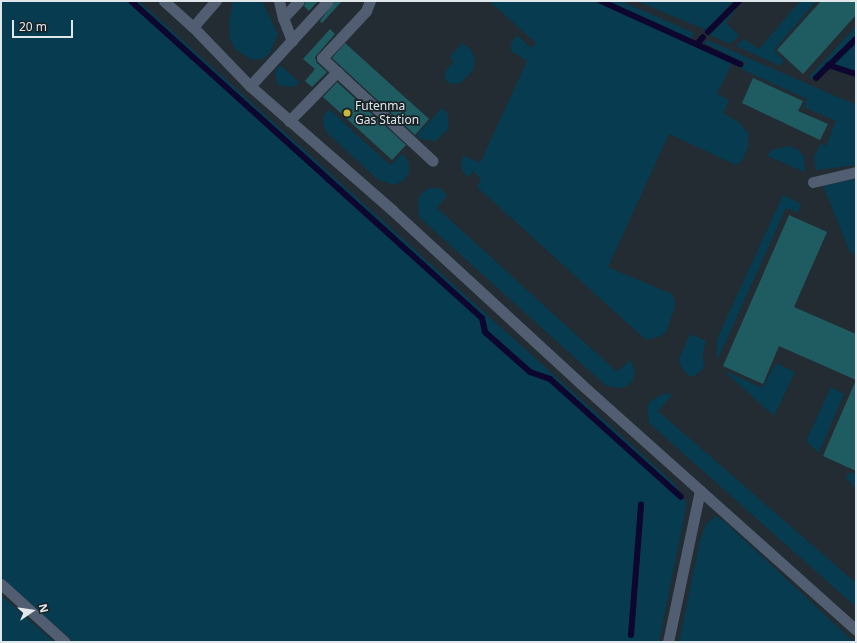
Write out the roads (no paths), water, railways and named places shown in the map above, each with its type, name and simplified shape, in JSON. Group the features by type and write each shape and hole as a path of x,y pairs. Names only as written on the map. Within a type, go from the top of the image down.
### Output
{"lane":[{"path":"164,1 193,27 250,86 392,210 856,630"},
{"path":"193,27 216,1"},
{"path":"279,1 283,18 292,41"},
{"path":"283,18 299,1"},
{"path":"250,86 328,1"},
{"path":"370,1 366,11 322,58 433,161"},
{"path":"289,121 337,72"},
{"path":"813,182 856,172"},
{"path":"668,642 700,490"},
{"path":"1,584 65,642"}],"waterway":[{"path":"131,1 482,318 485,332 530,372 550,379 681,497"},
{"path":"601,1 740,64"},
{"path":"708,32 739,1"},
{"path":"697,44 703,37"},
{"path":"816,78 856,39"},
{"path":"828,65 856,74"},
{"path":"631,635 641,504"}],"place":[{"name":"Futenma Gas Station","path":"347,113"}]}
